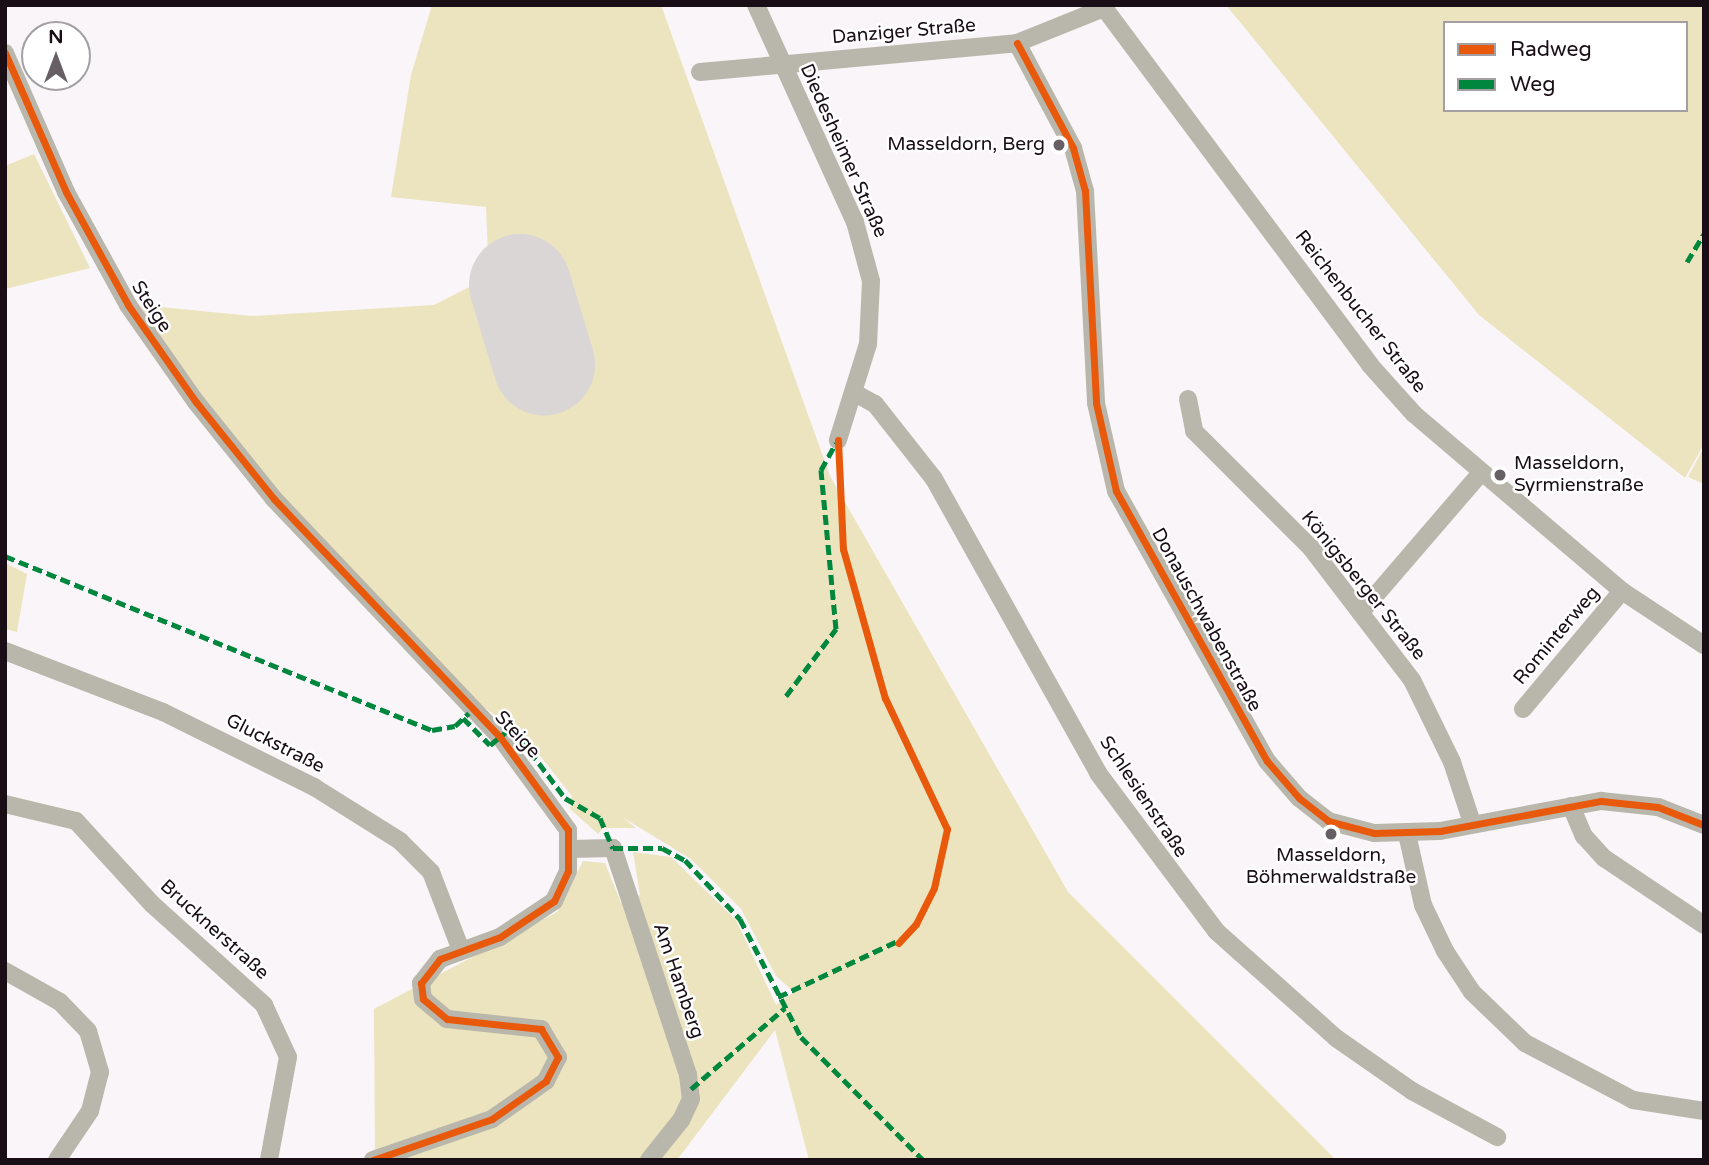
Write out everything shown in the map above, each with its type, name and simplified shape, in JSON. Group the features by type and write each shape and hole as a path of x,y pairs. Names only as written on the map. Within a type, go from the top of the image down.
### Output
{"street":[{"name":"Diedesheimer Straße","path":"755,5 855,222 872,281 872,317 838,440"},
{"name":"Danziger Straße","path":"700,72 1017,43 1103,6"},
{"name":"Reichenbucher Straße","path":"1103,6 1370,365 1479,475 1622,592 1704,645"},
{"name":"Donauschwabenstraße","path":"1017,43 1073,148 1085,191 1096,402 1116,491 1283,779 1328,821 1407,834 1571,806 1628,802 1704,825"},
{"name":"Steige","path":"5,53 66,192 128,305 196,402 274,499 536,779 560,810 570,849"},
{"name":"Schlesienstraße","path":"853,392 875,404 934,479 1097,773 1216,931 1336,1038 1412,1091 1497,1137"},
{"name":"Königsberger Straße","path":"1188,399 1194,431 1311,548 1362,611 1412,680 1452,762 1472,823"},
{"path":"1362,611 1479,475"},
{"name":"Rominterweg","path":"1523,709 1622,592"},
{"name":"Gluckstraße","path":"5,651 163,712 314,787 400,841 431,872 461,950"},
{"name":"Brucknerstraße","path":"5,804 76,821 152,904 264,1005 288,1057 268,1160"},
{"path":"1571,806 1584,836 1604,858 1704,925"},
{"path":"1407,834 1423,905 1445,951 1472,992 1525,1043 1633,1100 1704,1111"},
{"name":"Am Hamberg","path":"570,849 613,848 688,1075 691,1099 681,1120 649,1160"},
{"path":"373,1160 492,1119 546,1081 558,1057 541,1029 526,1023 433,1012 421,982 440,959 530,922 554,901 570,849"},
{"path":"5,971 60,1002 88,1031 100,1072 90,1111 57,1160"}],"shaded area":[{"path":"432,5 661,5 830,476 1068,892 1336,1160 809,1160 775,1030 677,1160 375,1160 374,1009 557,912 583,861 605,863 621,903 640,895 633,852 671,857 736,920 776,1005 794,992 776,976 741,909 691,859 622,817 636,828 603,828 598,834 570,809 572,796 508,716 502,720 472,699 274,499 196,402 140,305 252,316 434,305 489,277 486,207 391,197 411,75"},
{"path":"1226,5 1704,5 1704,444 1685,478 1479,315"},
{"path":"34,154 90,268 5,289 5,166"},
{"path":"1704,447 1704,484 1688,477"},
{"path":"5,563 27,574 17,632 5,629"}],"runway":[{"path":"520,285 544,364"}],"marked path":[{"path":"1687,262 1704,234"},
{"path":"786,696 836,629 821,470 836,443"},
{"path":"5,556 432,730 455,726 469,713"},
{"path":"463,718 490,745 512,727 565,798 600,818 613,848 662,848 685,860 740,919 801,1037 923,1160"},
{"path":"778,997 902,939"},
{"path":"691,1089 785,1008"}],"cycle path":[{"path":"1017,43 1073,148 1085,191 1096,403 1116,491 1267,761 1299,798 1328,821 1374,833 1440,831 1601,801 1658,807 1704,825"},
{"path":"5,53 66,192 128,305 196,402 274,499 500,737 568,830 568,871 554,901 500,937 440,959 421,983 423,999 447,1019 541,1029 558,1057 546,1081 492,1119 373,1160"},
{"path":"838,440 843,549 885,698 947,829 934,888 916,924 898,943"}],"place":[{"name":"Masseldorn, Berg","path":"1059,145"},
{"name":"Masseldorn, Syrmienstraße","path":"1500,475"},
{"name":"Masseldorn, Böhmerwaldstraße","path":"1331,834"}]}
